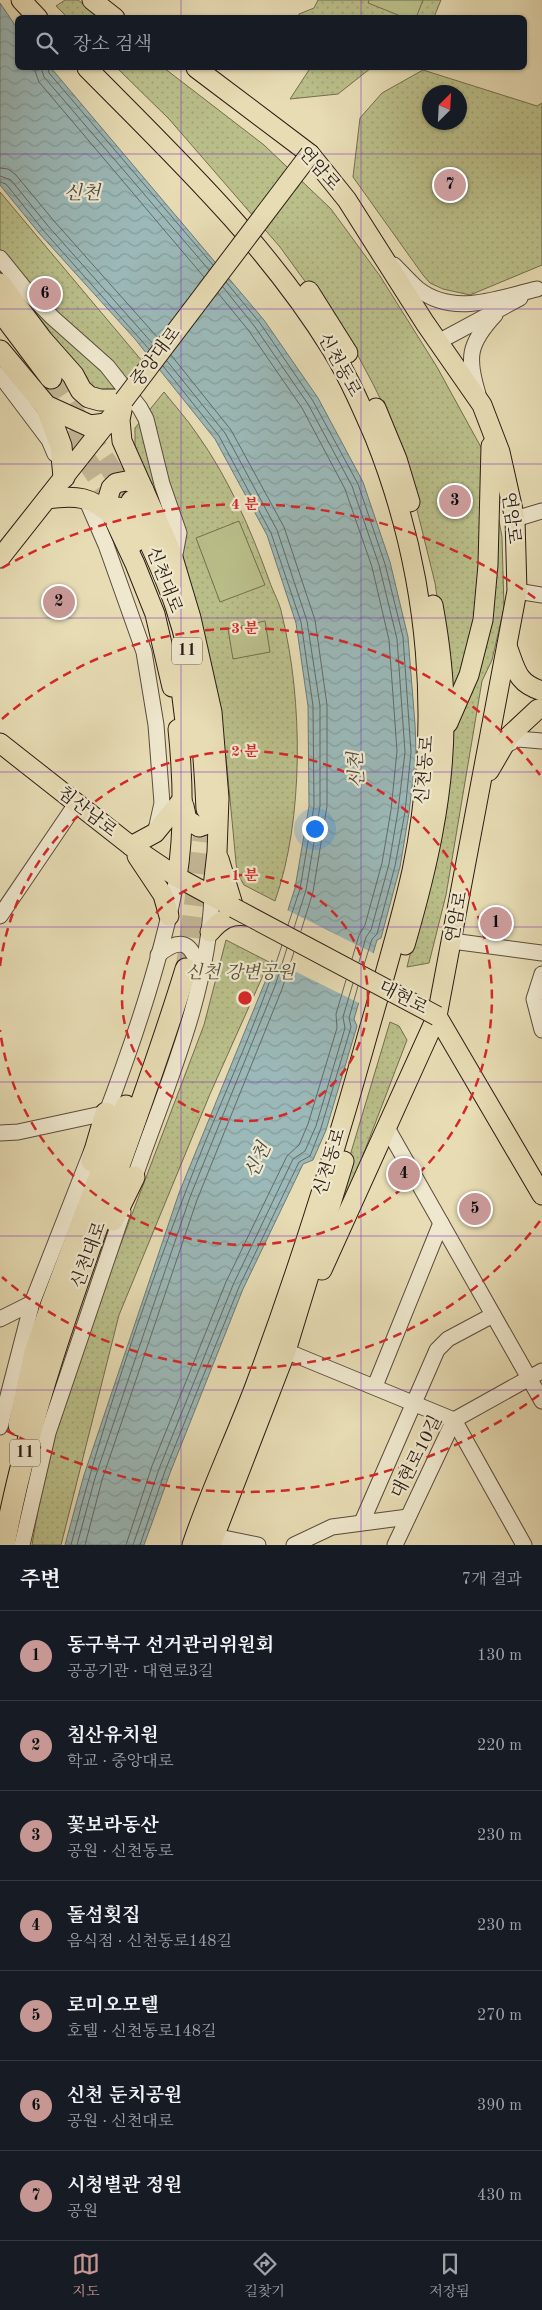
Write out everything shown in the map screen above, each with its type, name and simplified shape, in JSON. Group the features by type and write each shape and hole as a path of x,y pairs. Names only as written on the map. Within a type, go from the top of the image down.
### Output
{"highway":[{"path":"0,284 42,340 73,375 81,390 89,397 100,400 124,400"},
{"path":"0,310 43,392 59,437 63,456 64,476"},
{"path":"0,333 43,392 90,426 106,424"},
{"path":"0,350 56,405 70,396 74,385 73,375"},
{"name":"신천대로","path":"127,504 146,567 162,609 182,689 200,808"},
{"name":"신천대로","path":"4,1545 30,1433 52,1360 52,1303 163,1045 180,966"},
{"path":"52,1303 106,1113"},
{"path":"52,1303 134,1177"},
{"name":"신천대로","path":"0,1508 52,1360"}],"main road":[{"path":"20,0 35,15"},
{"path":"36,0 50,15"},
{"path":"92,0 111,15"},
{"path":"106,0 126,15"},
{"name":"신천동로","path":"89,70 206,188 272,264 303,304 360,402 402,516 424,627 437,724 438,790 425,872 345,1158 286,1351 213,1541"},
{"name":"신천동로","path":"104,70 220,188 277,251 312,295 357,370 397,459 420,539 436,624 443,681 437,724 426,774 412,871 354,1083 300,1258 256,1383 192,1545"},
{"name":"연암로","path":"190,70 244,103"},
{"name":"연암로","path":"199,70 310,154 347,200 438,342 482,405 500,452 515,519 517,591 437,1016 286,1351"},
{"name":"중앙대로","path":"0,558 106,424 310,154"},
{"path":"124,400 120,420 127,504"},
{"path":"437,724 448,722 469,675 483,620 488,565 491,430"},
{"path":"46,499 61,497 86,499 100,504 127,504 159,521 174,560 191,618 212,712 219,798 131,846 163,895 169,916"},
{"path":"507,645 517,674 528,686 537,706"},
{"path":"492,721 507,722 537,706"},
{"path":"481,785 510,734 537,706"},
{"name":"침산남로","path":"0,743 131,846 177,877 212,896"},
{"path":"200,808 237,913 218,923 210,932"},
{"path":"177,877 182,836 200,808"},
{"path":"212,896 217,852"},
{"name":"대현로","path":"212,896 237,913 437,1016 542,1195"}],"street":[{"path":"381,252 419,290 447,304 472,304 540,292"},
{"path":"0,258 29,294 52,318 107,366 140,408 146,419 162,484 179,533 174,560"},
{"path":"438,342 501,308 540,292"},
{"path":"482,405 471,371 471,356 478,336 501,308"},
{"path":"0,375 49,440 64,476"},
{"path":"86,499 106,545 144,652 156,725 162,803 155,834"},
{"path":"515,519 542,511"},
{"path":"517,591 542,595"},
{"path":"537,706 530,734 539,741"},
{"path":"502,747 518,739 539,741"},
{"path":"0,916 76,804"},
{"path":"22,1545 48,1433 52,1360 134,1177 180,1057 180,966 169,916 177,877"},
{"path":"0,1133 18,1132 106,1113 125,1061 180,966 210,932 212,896"},
{"path":"452,941 542,953"},
{"path":"542,974 534,999 542,1030"},
{"path":"386,1126 493,1315 536,1375 542,1401"},
{"path":"375,1386 441,1222"},
{"path":"0,1319 52,1303"},
{"path":"0,1427 12,1384 52,1303"},
{"path":"362,1522 437,1350 442,1343 493,1315"},
{"path":"286,1351 454,1420 524,1545"},
{"name":"대현로10길","path":"395,1545 454,1420 536,1375"},
{"path":"300,1542 332,1527 408,1516"},
{"name":"신천동로","path":"213,1541 258,1545"}],"green space":[{"path":"65,0 78,0 97,15 65,15 56,6"},
{"path":"318,0 441,0 435,15 299,15 314,8"},
{"path":"369,0 423,0 417,15 398,15 368,3"},
{"path":"119,70 167,70 264,145 331,209 380,276 437,367 488,460 502,537 504,608 492,660 482,681 446,895 429,963 407,967 428,882 444,643 435,583 406,465 387,412 356,352 280,247 169,119"},
{"path":"309,70 368,70 338,94 290,99"},
{"path":"423,70 537,106 542,103 542,265 470,295 443,289 430,283 353,177 360,118 382,93"},
{"path":"0,192 142,361 117,395 95,399 0,288"},
{"path":"164,392 197,434 229,486 255,542 281,611 294,684 297,721 297,759 291,834 275,901 244,885 237,873 226,757 206,651 135,451 135,428"},
{"path":"239,521 265,585 220,602 196,538"},
{"path":"265,621 270,652 233,659 228,629"},
{"name":"신천 강변공원","path":"226,940 269,962 210,1094 119,1315 61,1545 32,1545 46,1462 99,1301 204,1025"},
{"path":"390,1022 399,1026 407,1040 321,1265 317,1266"}],"water":[{"name":"신천","path":"0,3 15,25 15,70 53,70 264,320 318,398 363,482 390,562 408,637 416,752 409,813 400,867 381,938 377,940 354,1019 357,1026 326,1130 313,1160 303,1164 243,1289 170,1473 144,1545 65,1545 84,1475 179,1193 265,982 295,888 309,806 308,706 296,623 267,535 215,439 135,339 39,233 0,185"}],"pier":[{"path":"285,909 375,954 361,1004 270,959"}],"tunnel":[{"path":"51,378 132,501"},
{"path":"50,405 118,508"},
{"path":"186,969 207,809"}],"place":[{"name":"시청별관 정원","path":"450,185"},
{"name":"신천 둔치공원","path":"45,294"},
{"name":"꽃보라동산","path":"455,501"},
{"name":"침산유치원","path":"59,602"},
{"name":"동구북구 선거관리위원회","path":"496,923"},
{"name":"돌섬횟집","path":"404,1174"},
{"name":"로미오모텔","path":"475,1209"}]}
